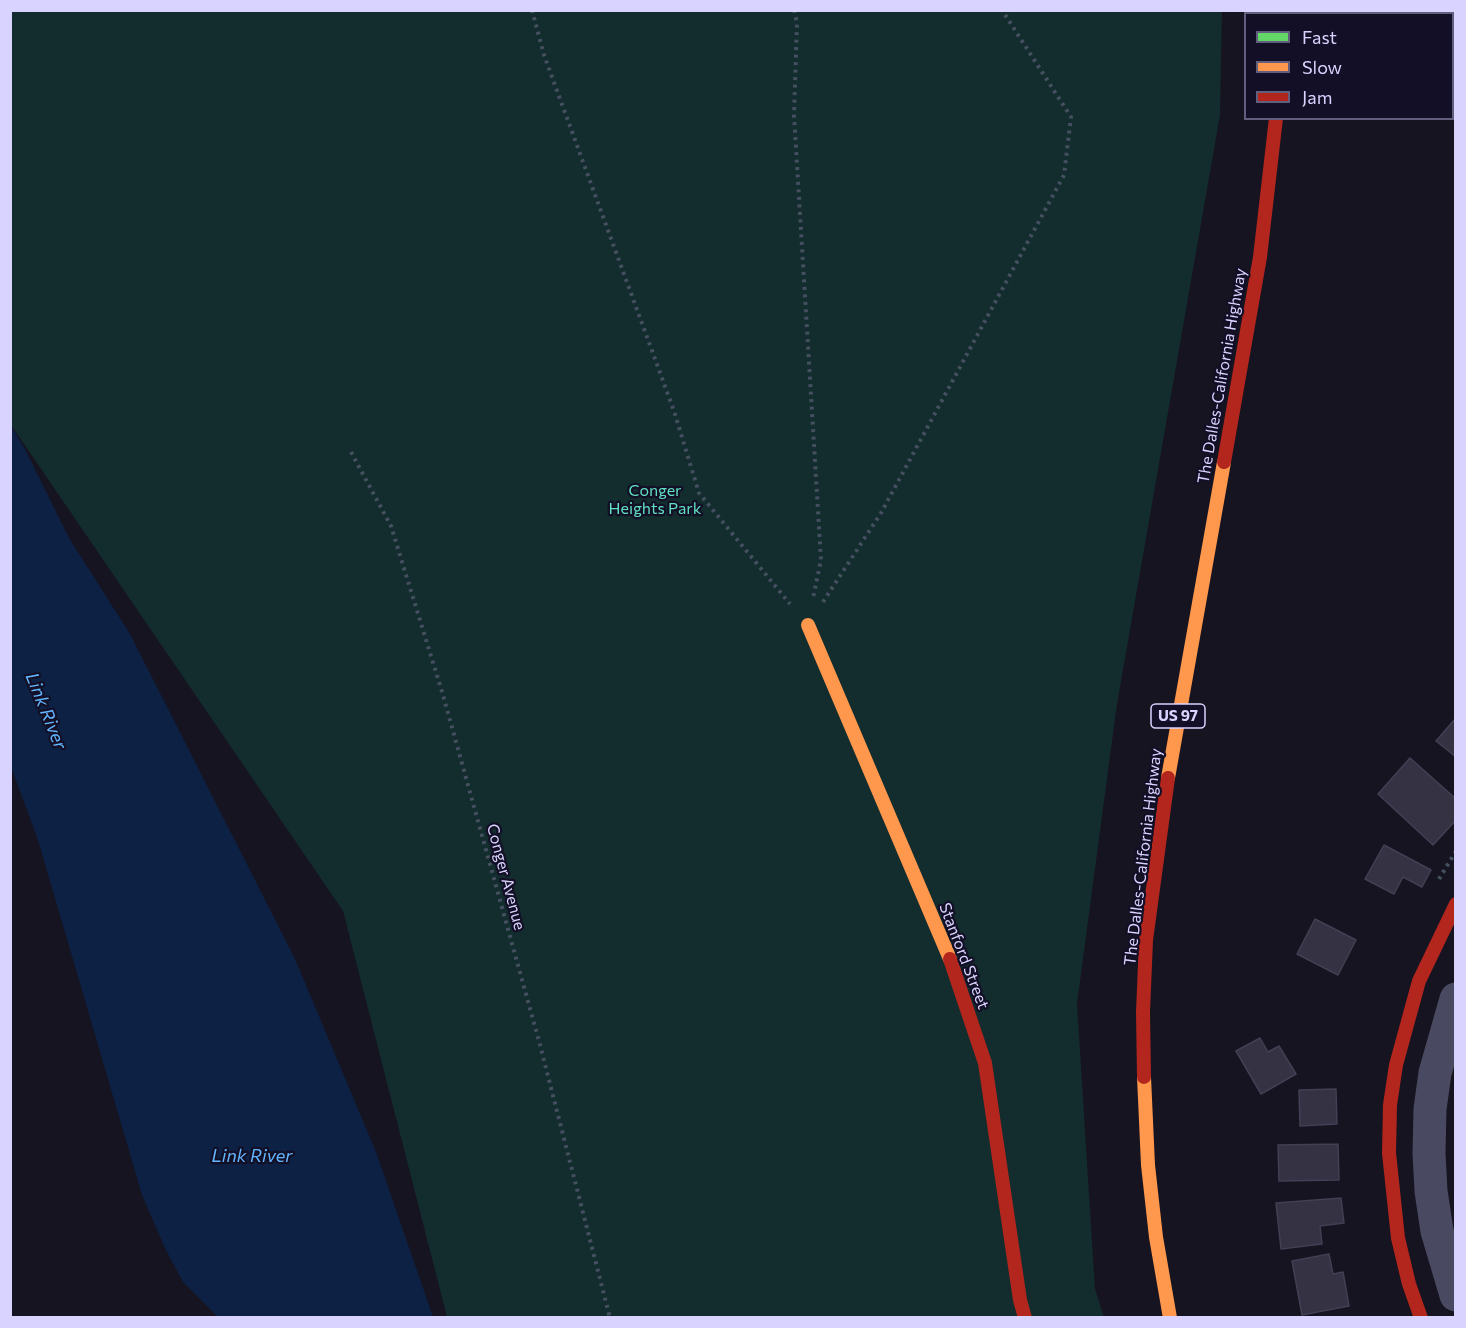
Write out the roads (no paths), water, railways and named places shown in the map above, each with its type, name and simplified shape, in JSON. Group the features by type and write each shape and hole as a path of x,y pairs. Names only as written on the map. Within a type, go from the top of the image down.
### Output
{"main road":[{"name":"The Dalles-California Highway","path":"1170,1317 1156,1237 1148,1165 1143,1012 1146,940 1165,793 1260,257 1276,120"},
{"name":"Stanford Street","path":"808,625 950,958 985,1063 1020,1300 1025,1317"},
{"path":"1421,1317 1409,1284 1398,1238 1389,1154 1390,1105 1396,1065 1419,981 1455,904"}],"street":[{"path":"1455,999 1435,1072 1430,1109 1429,1153 1431,1191 1437,1231 1455,1295"}],"water":[{"name":"Link River","path":"11,426 25,449 69,538 130,634 295,959 376,1152 433,1317 218,1317 183,1282 165,1248 142,1195 38,840 11,767"}],"park label":[{"name":"Conger Heights Park","path":"655,500"}]}
